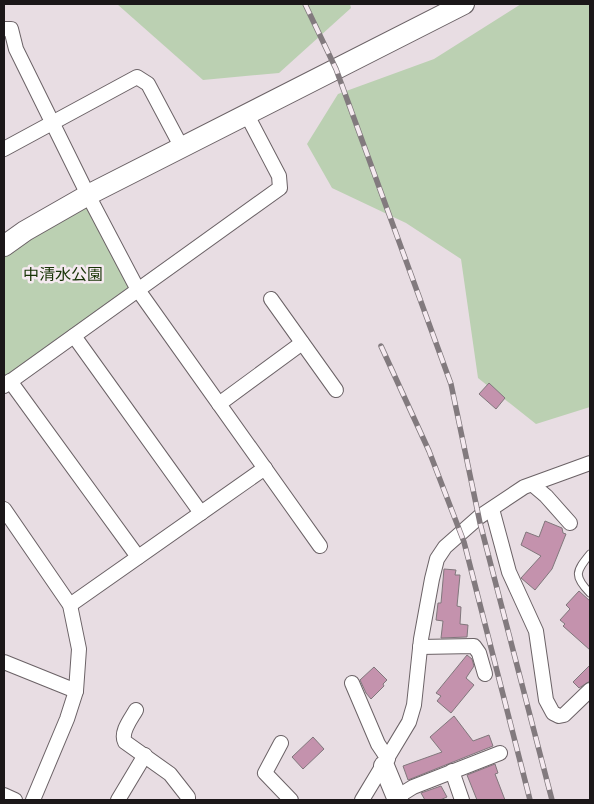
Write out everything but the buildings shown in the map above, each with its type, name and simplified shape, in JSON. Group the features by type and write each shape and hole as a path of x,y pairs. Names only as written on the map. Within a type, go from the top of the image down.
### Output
{"street":[{"path":"4,246 25,231 88,196 464,4"},
{"path":"4,28 11,29 10,53 53,123 88,196 138,290 320,546"},
{"path":"4,149 137,77 148,84 182,148"},
{"path":"138,557 7,383 280,188 279,176 247,115"},
{"path":"271,299 336,390"},
{"path":"74,336 202,513"},
{"path":"219,404 302,343"},
{"path":"362,800 410,722 420,647 437,559 445,547 459,533 524,487 590,463"},
{"path":"70,605 265,468"},
{"path":"533,485 546,496 570,524"},
{"path":"4,509 70,605 79,649 76,691 67,718 33,800"},
{"path":"492,509 509,572 536,631 546,700 549,708 559,716 564,714 590,690"},
{"path":"420,647 474,646 479,653 486,674"},
{"path":"4,662 76,691"},
{"path":"352,684 386,763 398,799 412,787 500,753"},
{"path":"136,710 123,738 130,746 146,755 170,774 188,797 188,800"},
{"path":"281,743 266,773 291,800"},
{"path":"118,800 146,755"},
{"path":"452,771 462,800"},
{"path":"4,795 15,800"}],"lane":[{"path":"590,554 580,566 578,576 579,582 590,593"}],"green space":[{"path":"117,4 350,4 351,8 279,73 203,80"},
{"path":"521,4 590,4 590,407 536,424 478,378 461,259 406,223 332,188 307,144 338,94 434,59"},
{"name":"中清水公園","path":"88,195 138,290 4,386 4,246"}],"railway":[{"path":"305,4 336,69 451,384 480,523 552,800"},
{"path":"381,346 429,451 464,542 530,800"}]}
